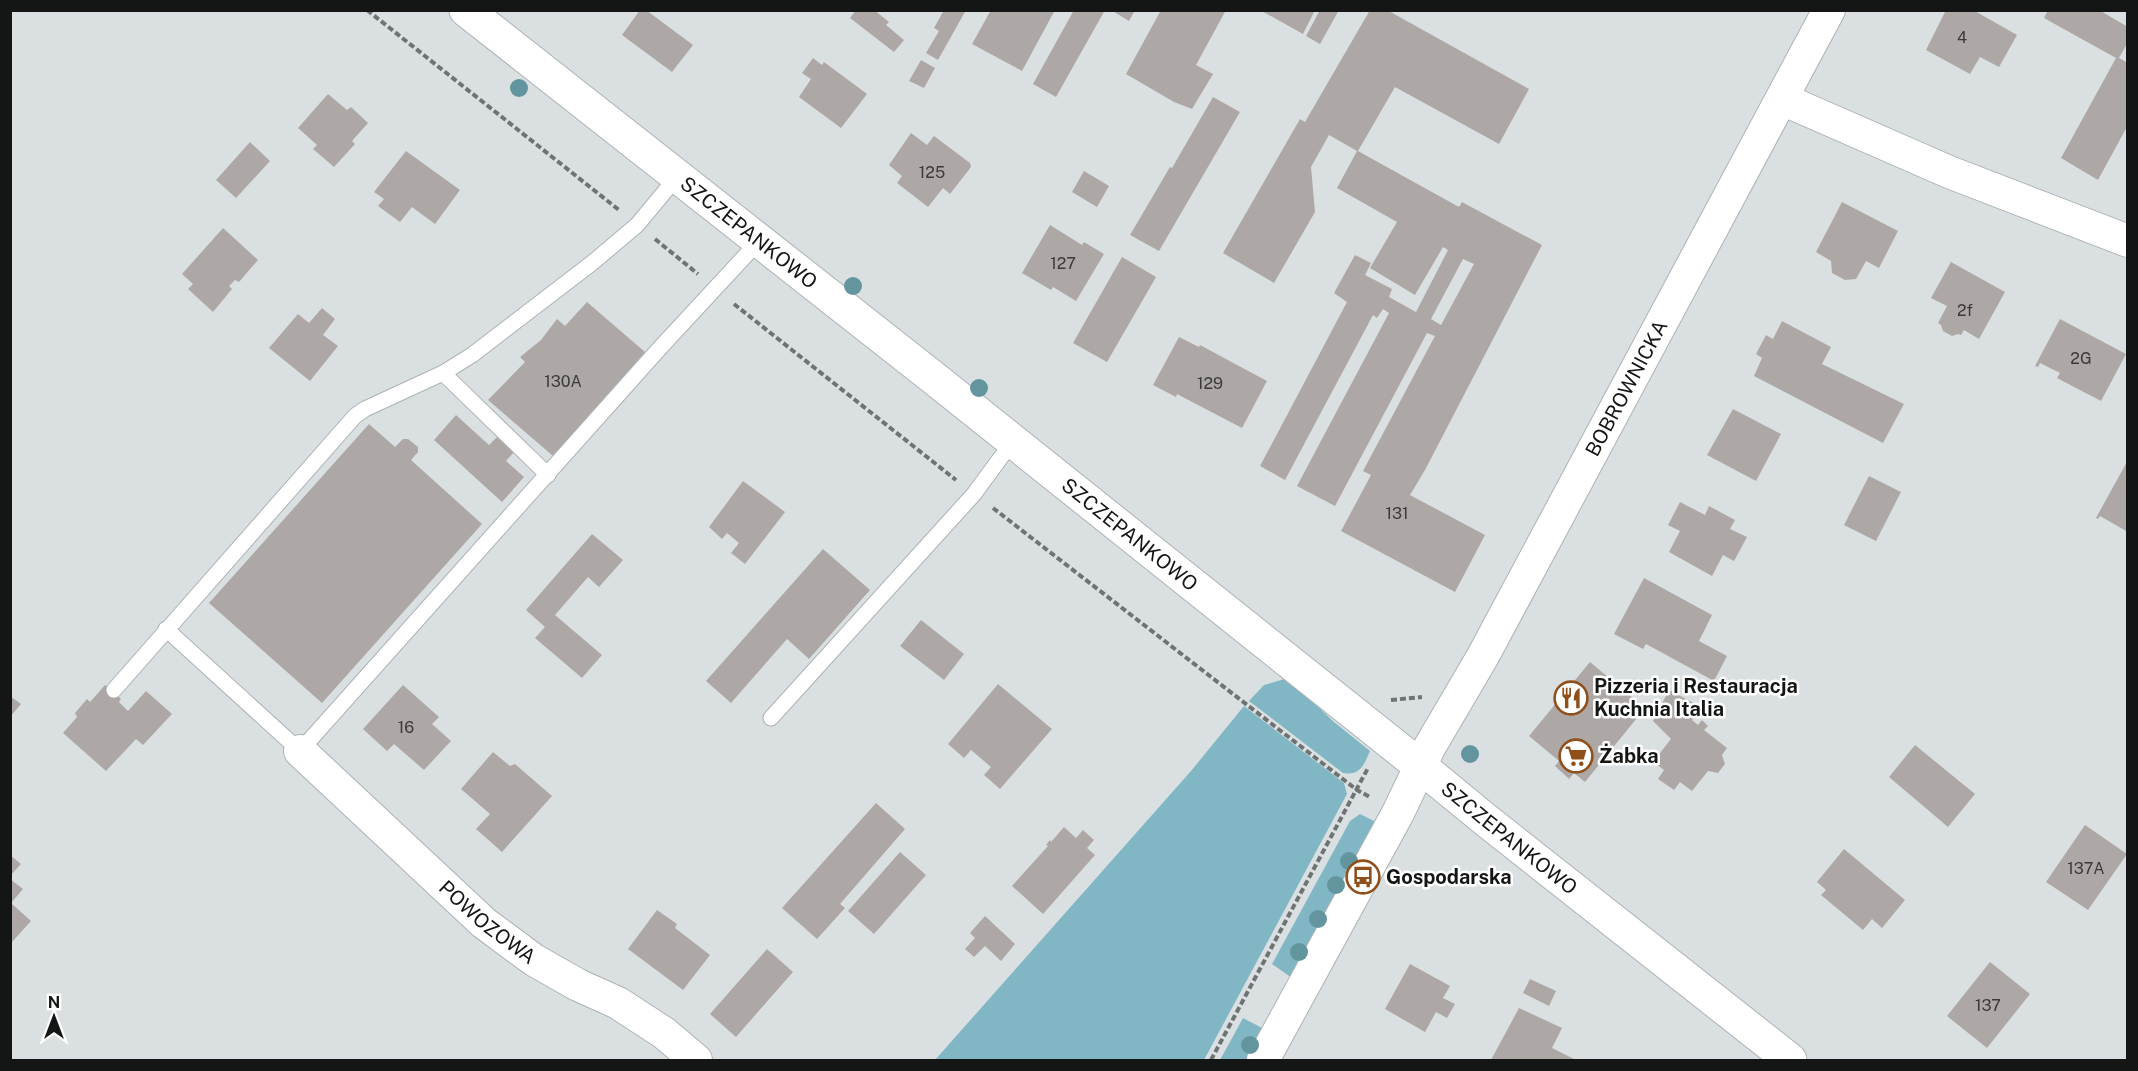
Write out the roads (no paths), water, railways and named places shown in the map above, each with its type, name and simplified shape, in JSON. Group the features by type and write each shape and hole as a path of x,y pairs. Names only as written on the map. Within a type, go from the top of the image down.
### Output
{"street":[{"name":"SZCZEPANKOWO","path":"466,10 1013,441 1487,821 1790,1060"},
{"name":"BOBROWNICKA","path":"1420,766 1483,656 1829,10"},
{"path":"1782,99 1949,172 2127,241"},
{"name":"POWOZOWA","path":"300,752 484,923 534,960 627,1009 664,1033 696,1060"},
{"path":"1263,1060 1398,813 1420,766"}],"lane":[{"path":"114,690 355,416 365,409 442,374 472,355 592,264 637,225 677,177"},
{"path":"166,629 300,752 759,241"},
{"path":"442,374 548,475"},
{"path":"771,718 974,494 1013,441"}],"place":[{"name":"Pizzeria i Restauracja Kuchnia Italia","path":"1571,698"},
{"name":"Żabka","path":"1576,756"},
{"name":"Gospodarska","path":"1363,877"}]}
